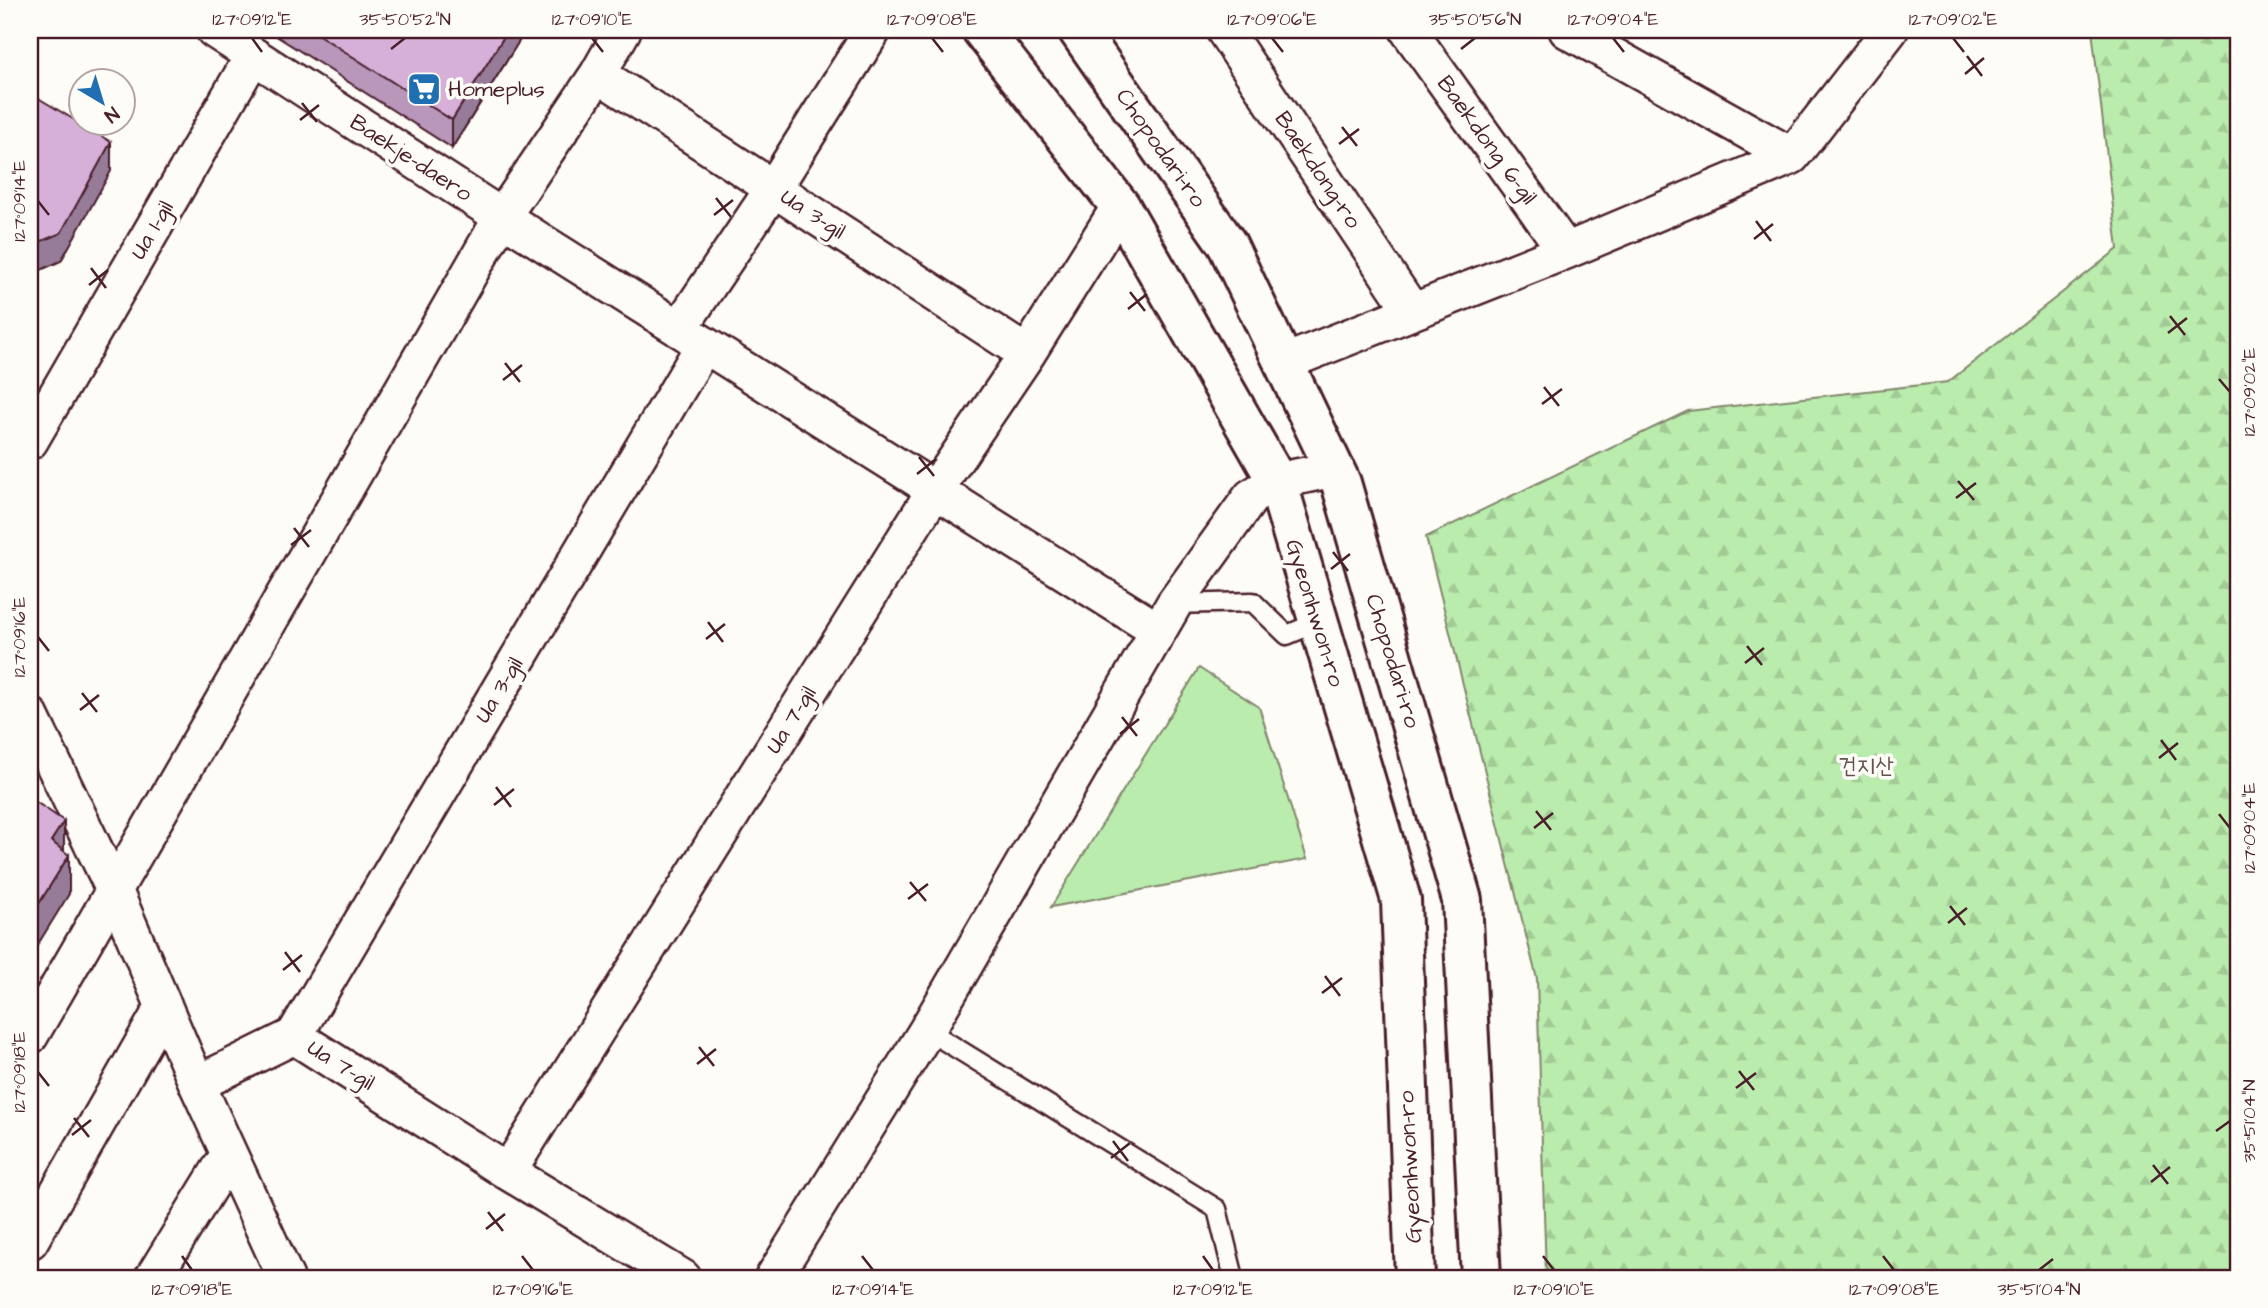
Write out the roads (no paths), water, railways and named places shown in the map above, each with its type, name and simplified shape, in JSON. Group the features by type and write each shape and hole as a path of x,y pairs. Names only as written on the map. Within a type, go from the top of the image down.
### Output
{"street":[{"name":"Baekje-daero","path":"214,30 502,217"},
{"path":"30,1036 502,217 598,74 623,30"},
{"name":"Ua 3-gil","path":"294,1036 692,337 773,189 873,30"},
{"name":"Gyeonhwon-ro","path":"982,30 1120,206 1277,481 1401,900 1415,1278"},
{"name":"Chopodari-ro","path":"1078,30 1227,244 1345,496 1462,900 1481,1278"},
{"name":"Baekdong-ro","path":"1224,30 1412,311"},
{"name":"Baekdong 6-gil","path":"1408,30 1566,251"},
{"path":"1567,30 1792,156"},
{"path":"1283,363 1566,251 1792,156 1890,30"},
{"name":"Ua 1-gil","path":"30,441 253,56"},
{"name":"Ua 3-gil","path":"598,74 1027,354"},
{"name":"Ua 7-gil","path":"508,1172 935,490 1027,354 1120,206"},
{"path":"502,217 935,490 1166,617"},
{"path":"774,1278 927,1030 1166,617 1251,497 1277,481 1334,469"},
{"path":"30,715 115,891 197,1084 286,1278"},
{"path":"30,1241 164,1006"},
{"name":"Ua 7-gil","path":"197,1084 294,1036 508,1172 683,1278"},
{"path":"153,1278 229,1154"}],"lane":[{"path":"1166,617 1253,602 1287,635 1318,622"},
{"path":"927,1030 1217,1209 1234,1278"}],"place":[{"name":"Homeplus","path":"424,89"}],"park label":[{"name":"건지산","path":"1866,766"}]}
